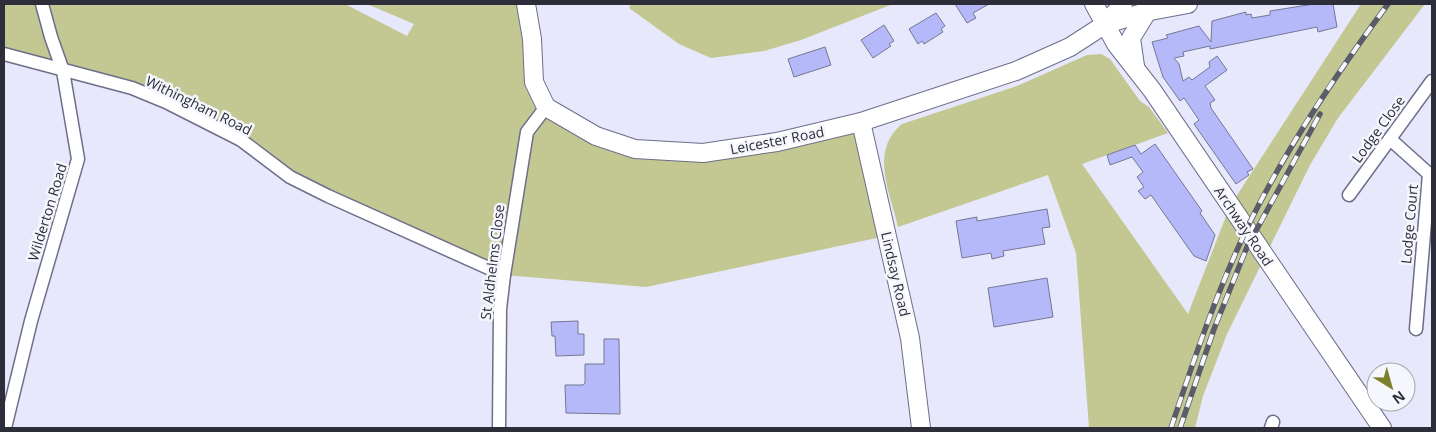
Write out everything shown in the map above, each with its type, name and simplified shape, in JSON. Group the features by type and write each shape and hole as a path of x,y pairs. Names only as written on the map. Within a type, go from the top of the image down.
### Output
{"street":[{"name":"Wilderton Road","path":"5,428 33,312 78,159 63,71 50,37 42,4"},
{"path":"526,4 532,39 534,82 546,107"},
{"name":"Archway Road","path":"1094,4 1104,25 1135,67 1382,428"},
{"path":"1104,25 1123,4"},
{"path":"1104,25 1147,12 1188,4"},
{"path":"1135,67 1130,38 1147,12"},
{"name":"Leicester Road","path":"546,107 596,136 635,149 703,153 777,142 861,122 1048,59 1104,25"},
{"name":"Withingham Road","path":"4,54 132,88 166,102 241,140 290,177 504,275"},
{"name":"Lodge Close","path":"1349,195 1432,81"},
{"name":"St Aldhelms Close","path":"499,428 500,310 504,275 527,132 546,107"},
{"name":"Lindsay Road","path":"861,122 910,338 921,428"},
{"name":"Lodge Court","path":"1390,139 1429,174 1416,329"}],"green space":[{"path":"4,4 345,4 407,36 414,24 367,4 526,4 546,107 596,136 703,153 861,122 886,236 646,287 504,275 328,196 166,102 4,54"},
{"path":"631,4 893,4 801,40 764,51 711,58 679,44 629,8"},
{"path":"1361,4 1425,4 1338,118 1310,165 1227,334 1203,396 1195,428 1089,428 1076,253 1048,175 898,227 887,186 884,159 886,147 892,135 902,124 1017,86 1087,55 1101,54 1110,59 1140,101 1149,107 1168,133 1082,164 1188,314 1230,206"}],"building":[{"path":"955,4 989,4 973,13 976,18 967,23"},
{"path":"1314,4 1333,4 1337,27 1318,32 1317,27 1210,49 1210,46 1183,52 1184,56 1174,58 1179,64 1183,81 1189,77 1192,80 1210,67 1209,62 1217,56 1227,70 1205,86 1215,100 1210,103 1211,108 1253,169 1247,172 1249,175 1236,184 1194,124 1199,120 1184,98 1180,101 1163,77 1152,42 1168,38 1166,35 1199,26 1211,42 1212,21 1246,12 1246,15 1251,14 1252,18 1270,15 1270,11"},
{"path":"936,13 945,26 941,29 943,32 924,44 922,41 918,44 909,29"},
{"path":"884,25 894,41 889,44 891,46 873,58 861,40"},
{"path":"825,47 831,65 794,77 788,59"},
{"path":"1155,144 1202,211 1200,213 1215,235 1206,261 1194,256 1151,195 1145,199 1138,191 1144,187 1137,177 1143,172 1132,157 1110,165 1107,155 1135,145 1141,154"},
{"path":"1047,209 1050,227 1042,228 1045,244 1003,251 1004,256 992,259 991,253 962,258 956,221 977,217 977,221"},
{"path":"1047,278 1053,317 994,327 988,288"},
{"path":"578,321 578,334 584,334 584,355 556,356 555,336 552,336 551,322"},
{"path":"604,339 619,339 620,414 566,413 565,385 583,385 585,383 585,364 604,364"}],"railway":[{"path":"1171,428 1217,298 1250,222 1280,165 1314,110 1388,4"},
{"path":"1180,428 1214,329 1247,247 1320,114"}]}
